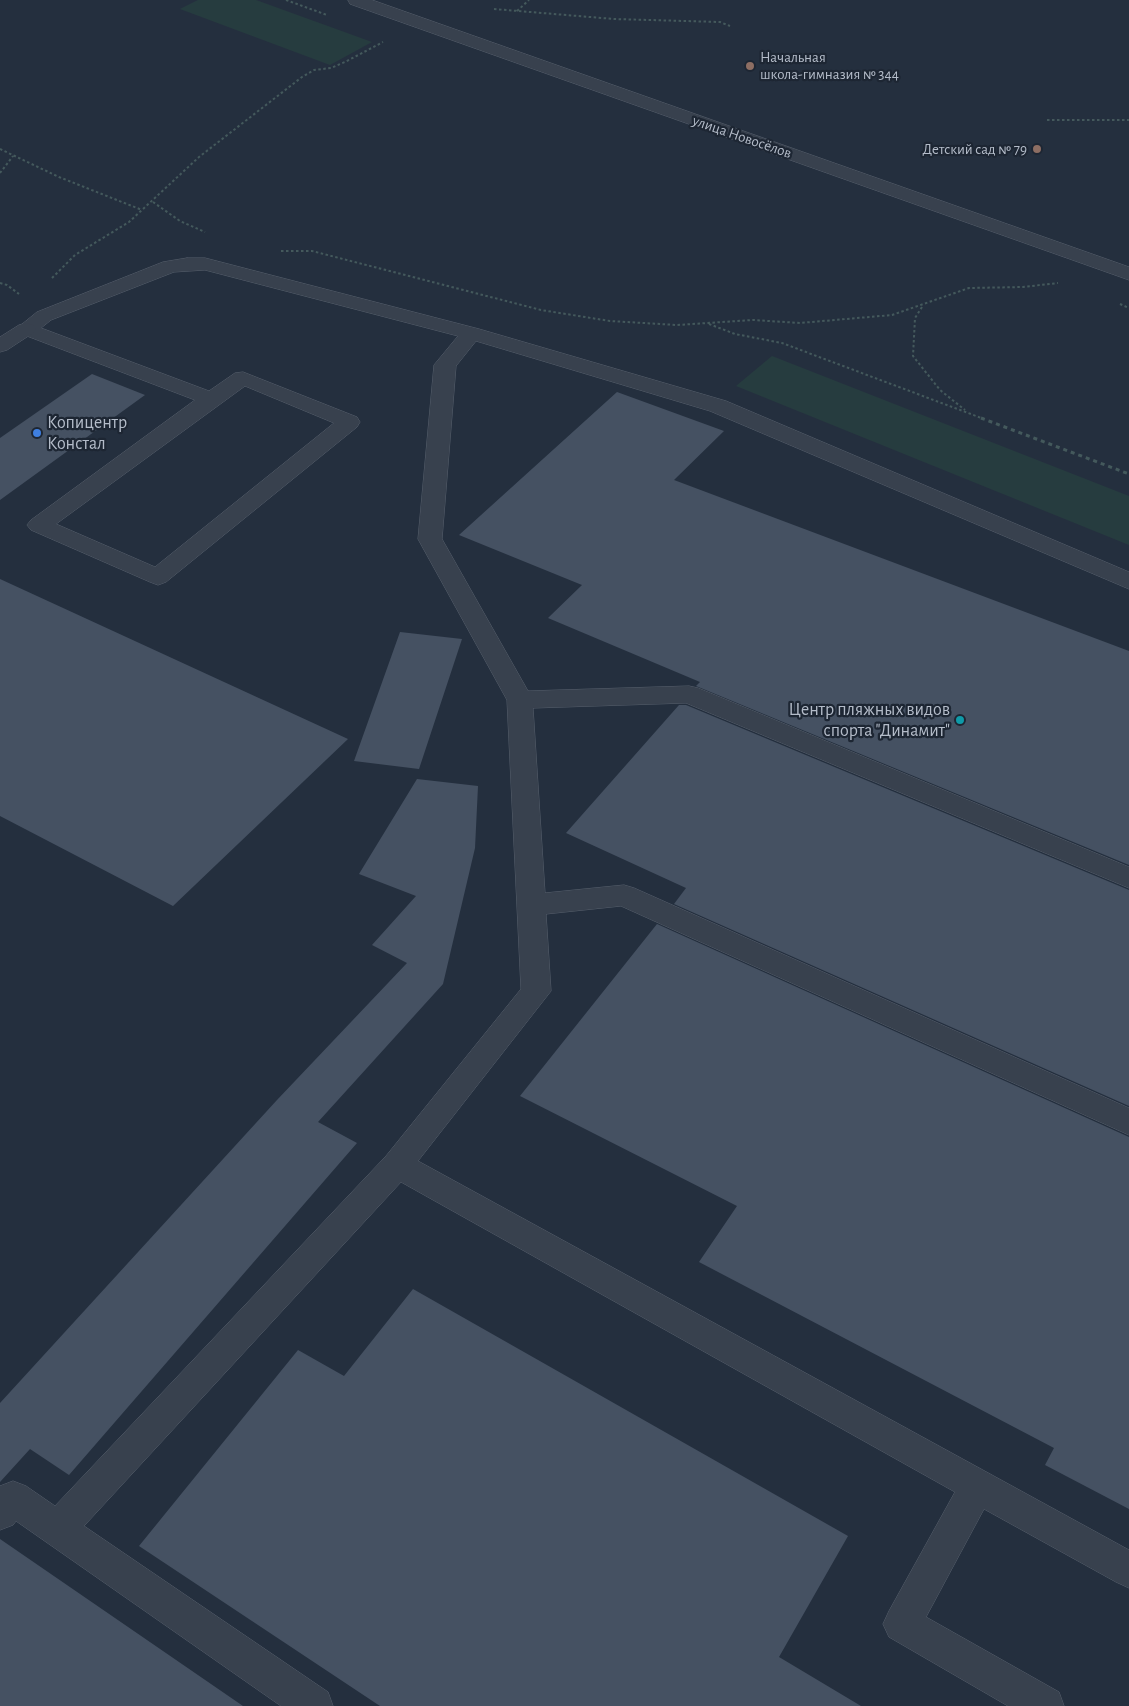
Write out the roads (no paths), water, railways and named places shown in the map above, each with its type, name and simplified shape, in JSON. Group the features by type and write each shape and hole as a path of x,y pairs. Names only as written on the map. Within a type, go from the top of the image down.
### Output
{"street":[{"name":"улица Новосёлов","path":"356,0 1129,274"},
{"path":"0,346 44,316 170,266 204,264 472,333 718,406 1129,580"},
{"path":"26,329 211,399"},
{"path":"58,1529 397,1165 536,992 520,700 430,538 446,364 472,333"},
{"path":"243,378 348,422 158,577 39,524 211,399 243,378"},
{"path":"520,700 689,694 1129,878"},
{"path":"531,905 624,896 1129,1122"},
{"path":"397,1165 1129,1570"},
{"path":"976,1486 902,1624 1045,1706"},
{"path":"0,1513 13,1498 314,1706"}],"place":[{"name":"Начальная школа-гимназия № 344","path":"750,66"},
{"name":"Детский сад № 79","path":"1037,149"},
{"name":"Копицентр Констал","path":"37,433"},
{"name":"Центр пляжных видов спорта \"Динамит\"","path":"960,720"}]}
